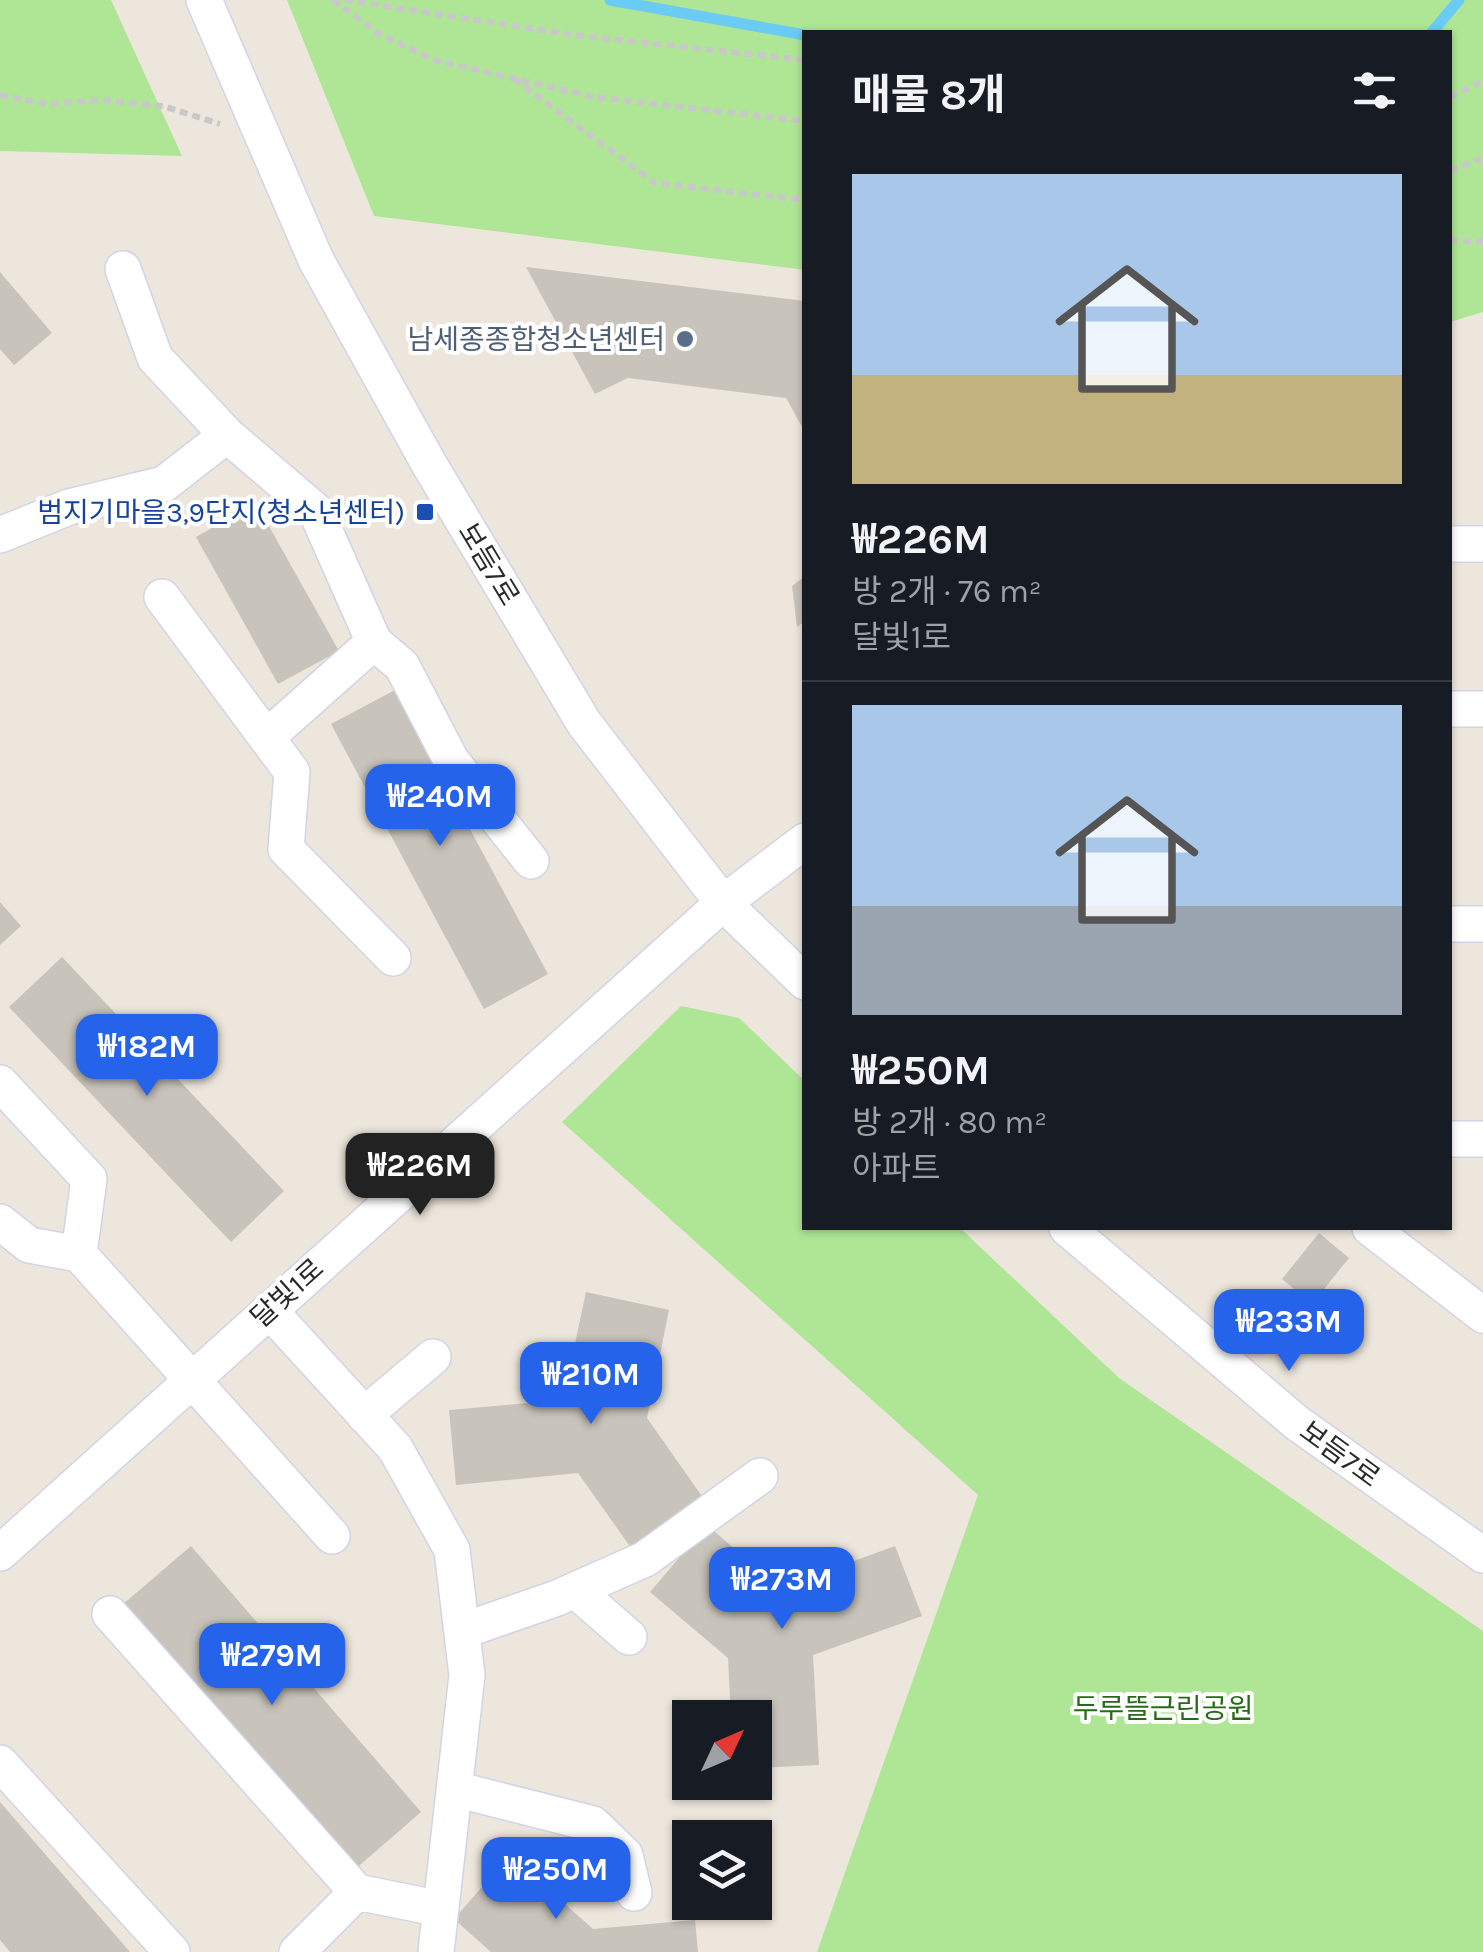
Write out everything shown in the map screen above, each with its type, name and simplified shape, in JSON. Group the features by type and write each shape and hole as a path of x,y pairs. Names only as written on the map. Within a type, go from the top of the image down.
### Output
{"street":[{"name":"보듬7로","path":"204,0 316,260 430,464 584,723 724,903 802,979"},
{"path":"123,269 155,358 227,435 316,511 374,642 402,666 450,760 531,861"},
{"path":"0,535 69,507 164,484 227,435"},
{"path":"1452,544 1483,544"},
{"path":"162,597 292,772 286,849 393,958"},
{"path":"266,737 374,642"},
{"path":"1452,709 1483,709"},
{"name":"달빛1로","path":"0,1553 724,903 802,843"},
{"path":"1452,924 1483,924"},
{"path":"0,1083 88,1180 79,1254"},
{"path":"1452,1139 1483,1138"},
{"path":"0,1222 28,1245 79,1254 332,1536"},
{"name":"보듬7로","path":"1070,1230 1298,1424 1483,1555"},
{"path":"1373,1230 1483,1314"},
{"path":"269,1310 395,1448 452,1550 467,1675 436,1952"},
{"path":"364,1415 433,1357"},
{"path":"462,1630 575,1590 645,1559 760,1476"},
{"path":"575,1590 629,1637"},
{"path":"110,1614 357,1892 441,1909"},
{"path":"0,1763 172,1952"},
{"path":"455,1789 592,1824 626,1855 634,1894"},
{"path":"297,1952 357,1892"}],"path":[{"path":"333,0 378,33 434,60 594,97 802,121"},
{"path":"345,0 574,36 802,60"},
{"path":"508,76 655,183 802,200"},
{"path":"1452,96 1483,81"},
{"path":"0,95 47,104 102,100 163,106 264,137"},
{"path":"1452,170 1483,158"},
{"path":"1452,240 1483,239"}],"green space":[{"path":"0,0 111,0 182,156 0,151"},
{"path":"287,0 1483,0 1483,312 1452,321 1452,30 802,30 802,270 374,216"},
{"name":"두루뜰근린공원","path":"681,1006 739,1018 802,1078 802,1230 962,1230 1119,1378 1483,1631 1483,1952 817,1952 978,1495 562,1122"}],"building":[{"name":"남세종종합청소년센터","path":"526,267 802,301 802,427 786,398 628,378 595,394"},
{"path":"0,272 52,333 14,365 0,349"},
{"path":"256,503 339,651 278,684 196,537"},
{"path":"802,578 802,623 797,627 792,586"},
{"path":"395,690 548,974 484,1009 331,724"},
{"path":"0,902 21,926 0,945"},
{"path":"62,957 284,1191 231,1242 9,1007"},
{"path":"1319,1233 1349,1258 1312,1304 1282,1279"},
{"path":"586,1292 669,1310 647,1418 706,1502 634,1552 578,1473 456,1485 449,1410 563,1400"},
{"path":"707,1525 780,1588 895,1546 922,1616 813,1655 819,1765 772,1767 772,1700 730,1700 728,1658 650,1592"},
{"path":"191,1546 421,1812 353,1871 122,1605"},
{"path":"0,1802 130,1952 10,1952 0,1940"},
{"path":"510,1855 593,1929 695,1920 698,1952 491,1952 454,1919"}],"waterway":[{"path":"610,0 802,34"},
{"path":"1434,30 1459,0"}],"place":[{"name":"남세종종합청소년센터","path":"685,339"},
{"name":"범지기마을3,9단지(청소년센터)","path":"425,512"}]}
